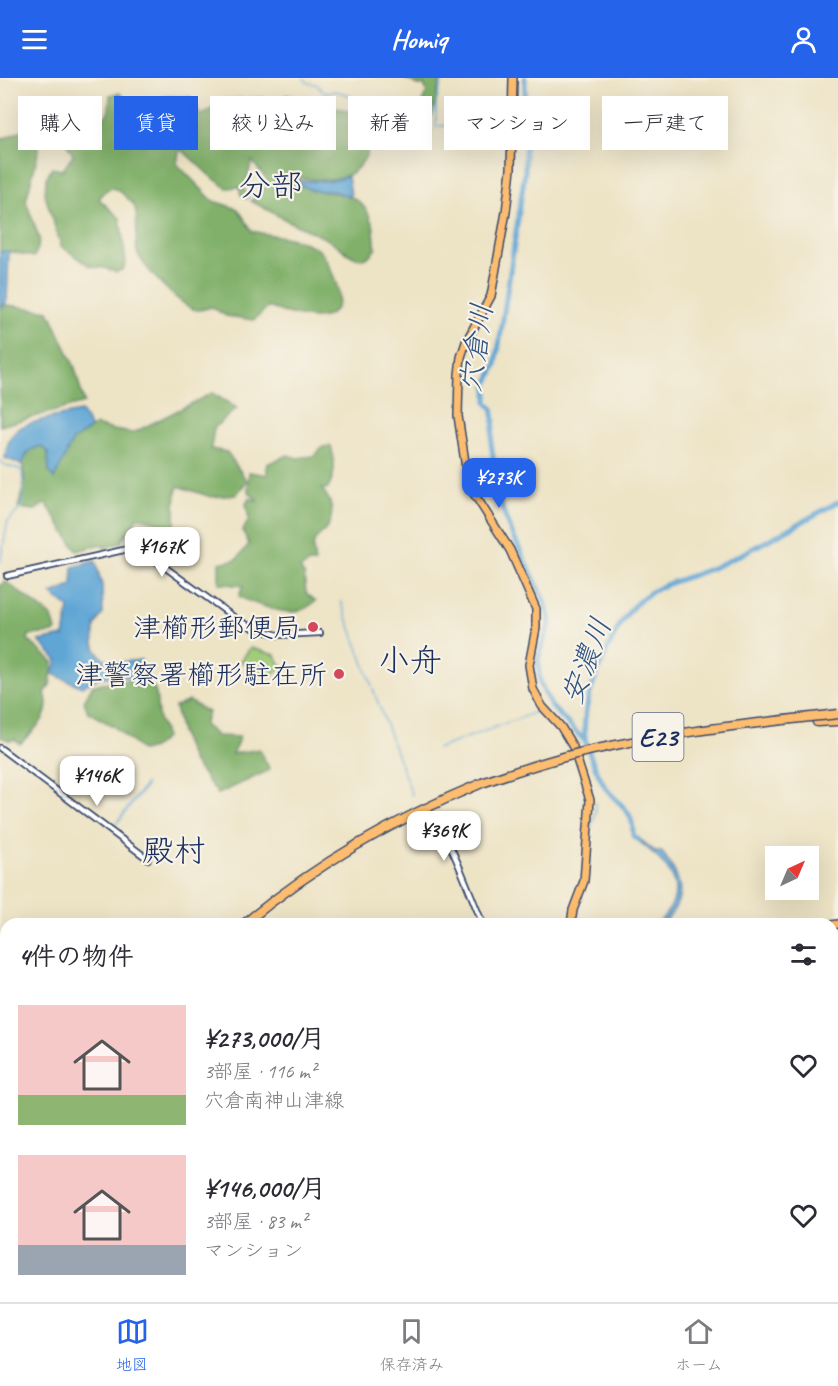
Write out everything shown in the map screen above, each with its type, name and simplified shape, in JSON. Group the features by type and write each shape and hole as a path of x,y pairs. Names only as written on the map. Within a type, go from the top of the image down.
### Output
{"highway":[{"name":"E23","path":"252,918 296,883 407,816 551,760 626,742 723,727 838,714"},
{"name":"E23","path":"483,786 553,765 627,747 714,734 838,720"},
{"name":"E23","path":"260,918 341,856"}],"main road":[{"path":"513,78 511,169 504,223 491,296 466,342 461,357 459,421 467,475 473,492 510,550 536,609 536,628 529,659 534,689 542,706 561,727 573,747 590,800 584,881 573,910 572,918"}],"street":[{"path":"7,576 137,547 252,628 278,636 320,633"},
{"path":"0,748 148,859"},
{"path":"430,814 454,855 480,918"}],"green space":[{"path":"404,78 441,78 432,116 432,96 425,96 427,92 424,85 418,85"},
{"path":"120,93 123,96 114,96 114,150 180,150 177,164 213,201 238,209 252,231 295,239 321,252 337,286 339,300 333,312 321,318 314,318 289,314 268,307 254,320 226,316 212,307 198,310 191,308 163,286 140,258 137,251 137,220 134,205 123,194 112,188 102,194 99,199 120,218 126,263 122,270 116,272 90,266 61,246 45,195 46,178 52,168 63,170 73,155 70,150 102,150 102,117 105,117 109,110 110,95"},
{"path":"336,108 348,111 348,150 368,150 363,161 350,174 342,177 334,179 298,178 297,184 309,189 342,194 360,202 373,224 376,248 364,259 359,259 327,239 251,201 270,183 252,161 244,190 249,196 247,199 241,195 239,187 227,188 182,150 198,150 198,110 201,116 210,110 210,150 336,150"},
{"path":"18,132 18,150 39,150 26,201 39,238 34,257 9,251 0,252 0,137 5,138"},
{"path":"0,304 49,311 75,368 84,403 0,426"},
{"path":"212,393 237,408 214,428 211,449 227,452 247,481 236,495 211,497 178,486 175,501 175,527 138,517 120,543 104,548 101,544 77,551 46,503 35,510 18,508 24,483 23,463 28,451 41,446 48,452 49,471 73,440 96,425 133,433"},
{"path":"331,446 334,473 328,488 322,489 330,503 331,518 326,529 314,541 315,563 309,563 300,569 304,574 306,593 316,601 297,611 282,611 243,599 239,596 243,586 219,583 219,563 237,559 249,544 243,531 249,519 246,504 249,498 258,501 248,491 249,472 267,475 267,464 288,455 297,458 314,456 323,447"},
{"path":"5,581 52,617 56,630 53,633 29,635 28,640 53,662 50,685 45,693 47,709 45,715 20,744 14,739 11,741 0,737 0,586"},
{"path":"250,648 275,655 283,668 266,678 241,661"},
{"path":"140,679 152,685 155,690 159,719 165,738 153,748 142,751 113,726 88,712 84,701 92,686"},
{"path":"189,701 208,712 204,725 217,736 240,737 232,754 259,749 270,770 218,794 192,760 181,733 175,707"}],"water":[{"path":"348,176 351,195 349,197 338,192 312,190 299,184 298,181 328,181"},
{"path":"9,251 7,300 3,307 0,307 0,252"},
{"path":"81,412 91,428 73,440 54,479 49,471 48,452 41,446 28,452 22,465 5,458 9,440 21,428 47,419"},
{"path":"95,561 102,585 103,614 94,632 97,651 111,661 141,660 138,677 100,677 82,687 53,674 57,660 39,641 64,636 69,608 51,594 72,586 73,567"},
{"path":"632,836 636,836 656,852 662,852 678,880 679,897 668,918 662,918 674,899 675,887 671,876 655,855"}],"waterway":[{"path":"304,78 308,83 316,84 324,93 335,91 350,96"},
{"path":"436,128 436,102 443,78"},
{"name":"穴倉川","path":"525,78 525,172 496,365 487,384 487,403 492,408 494,420 491,443 499,498 508,525 544,599 550,622 538,659 540,683 551,706 584,740"},
{"path":"439,126 444,126"},
{"path":"0,461 5,465 22,470 24,497 19,510 8,521 0,562"},
{"name":"安濃川","path":"639,840 633,836 632,821 626,810 602,781 585,737 585,714 591,690 608,648 623,620 639,601 657,589 732,559 838,502"},
{"path":"341,601 372,686"},
{"path":"373,689 412,795"},
{"path":"437,749 541,710"},
{"path":"112,829 146,784"},
{"path":"112,829 146,786"},
{"path":"591,829 596,810 595,803"}],"place":[{"name":"津櫛形郵便局","path":"313,627"},
{"name":"津警察署櫛形駐在所","path":"339,674"}],"district":[{"name":"分部","path":"271,185"},
{"name":"小舟","path":"410,660"},
{"name":"殿村","path":"174,850"}]}
